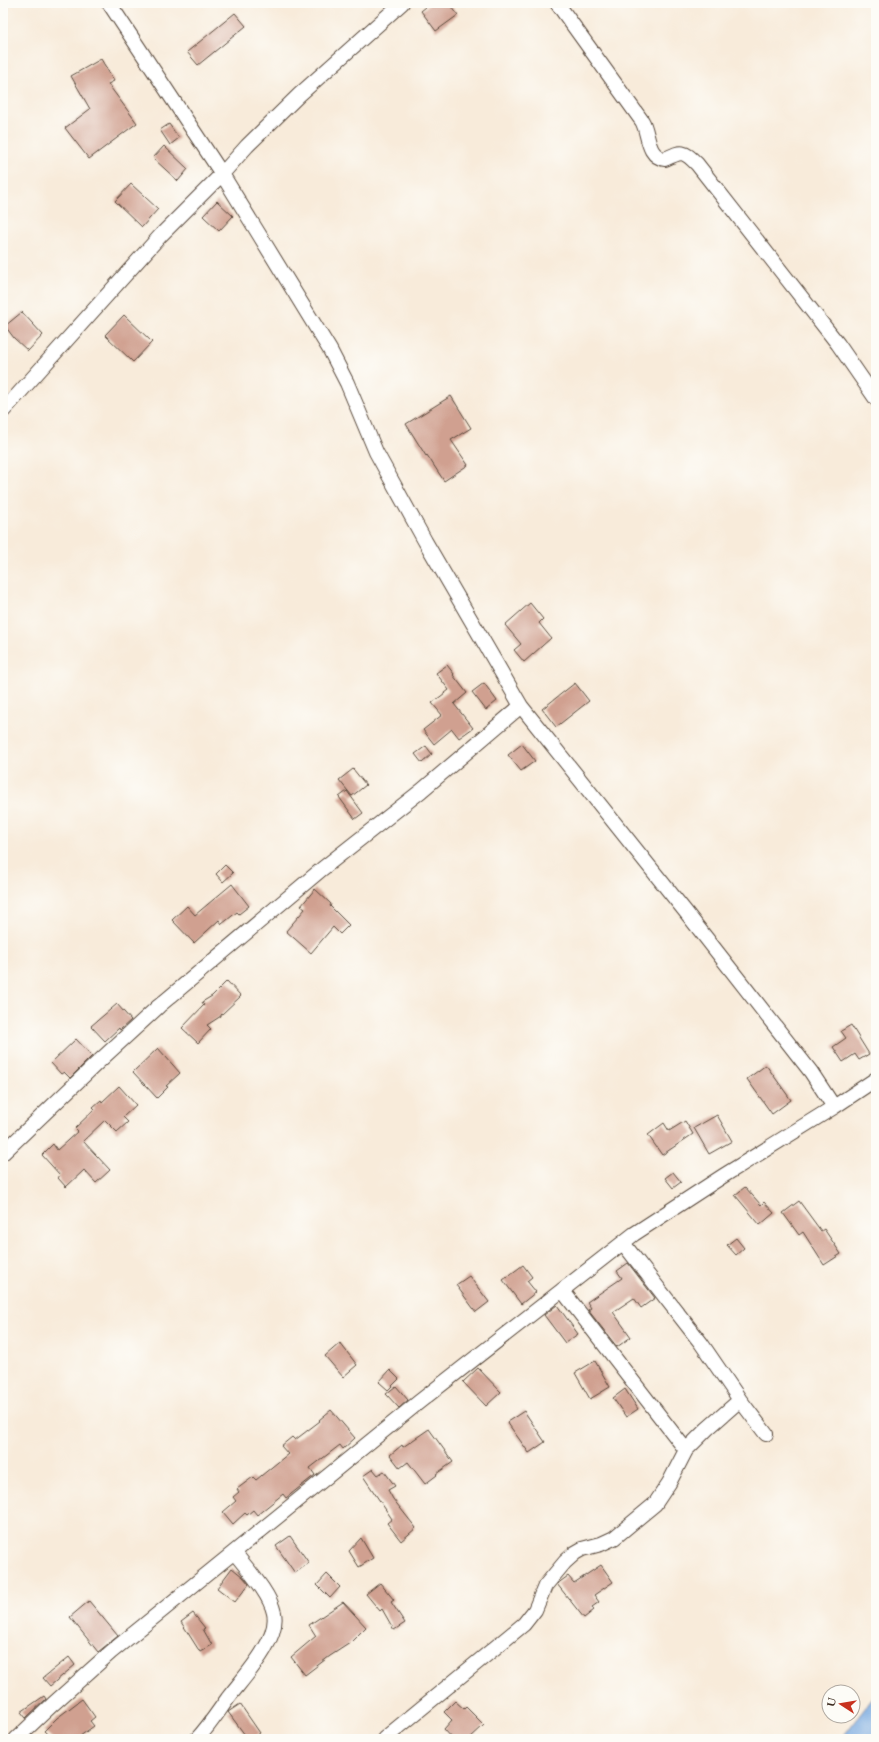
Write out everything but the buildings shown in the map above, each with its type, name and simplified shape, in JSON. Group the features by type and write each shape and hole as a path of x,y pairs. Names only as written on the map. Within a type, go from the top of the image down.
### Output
{"street":[{"path":"109,3 222,174 330,350 347,383 376,452 425,541 521,706 685,911 810,1072 834,1107"},
{"path":"3,411 161,235 222,174 288,104 402,3"},
{"path":"557,3 642,121 647,141 657,156 665,159 678,152 682,152 687,154 697,164 838,344 876,399"},
{"path":"3,1153 159,1006 322,869 420,791 521,706"},
{"path":"16,1739 111,1652 389,1426 623,1243 723,1176 876,1080"},
{"path":"623,1243 701,1343 740,1400 766,1434"},
{"path":"562,1290 686,1450"},
{"path":"384,1739 524,1624 535,1610 548,1581 575,1553 582,1549 601,1544 614,1538 655,1504 669,1483 686,1450 740,1400"},
{"path":"197,1739 212,1722 262,1654 271,1636 274,1622 274,1613 268,1600 234,1552"}],"water":[{"path":"876,1694 876,1739 841,1739 853,1724 861,1724 861,1713"}]}
